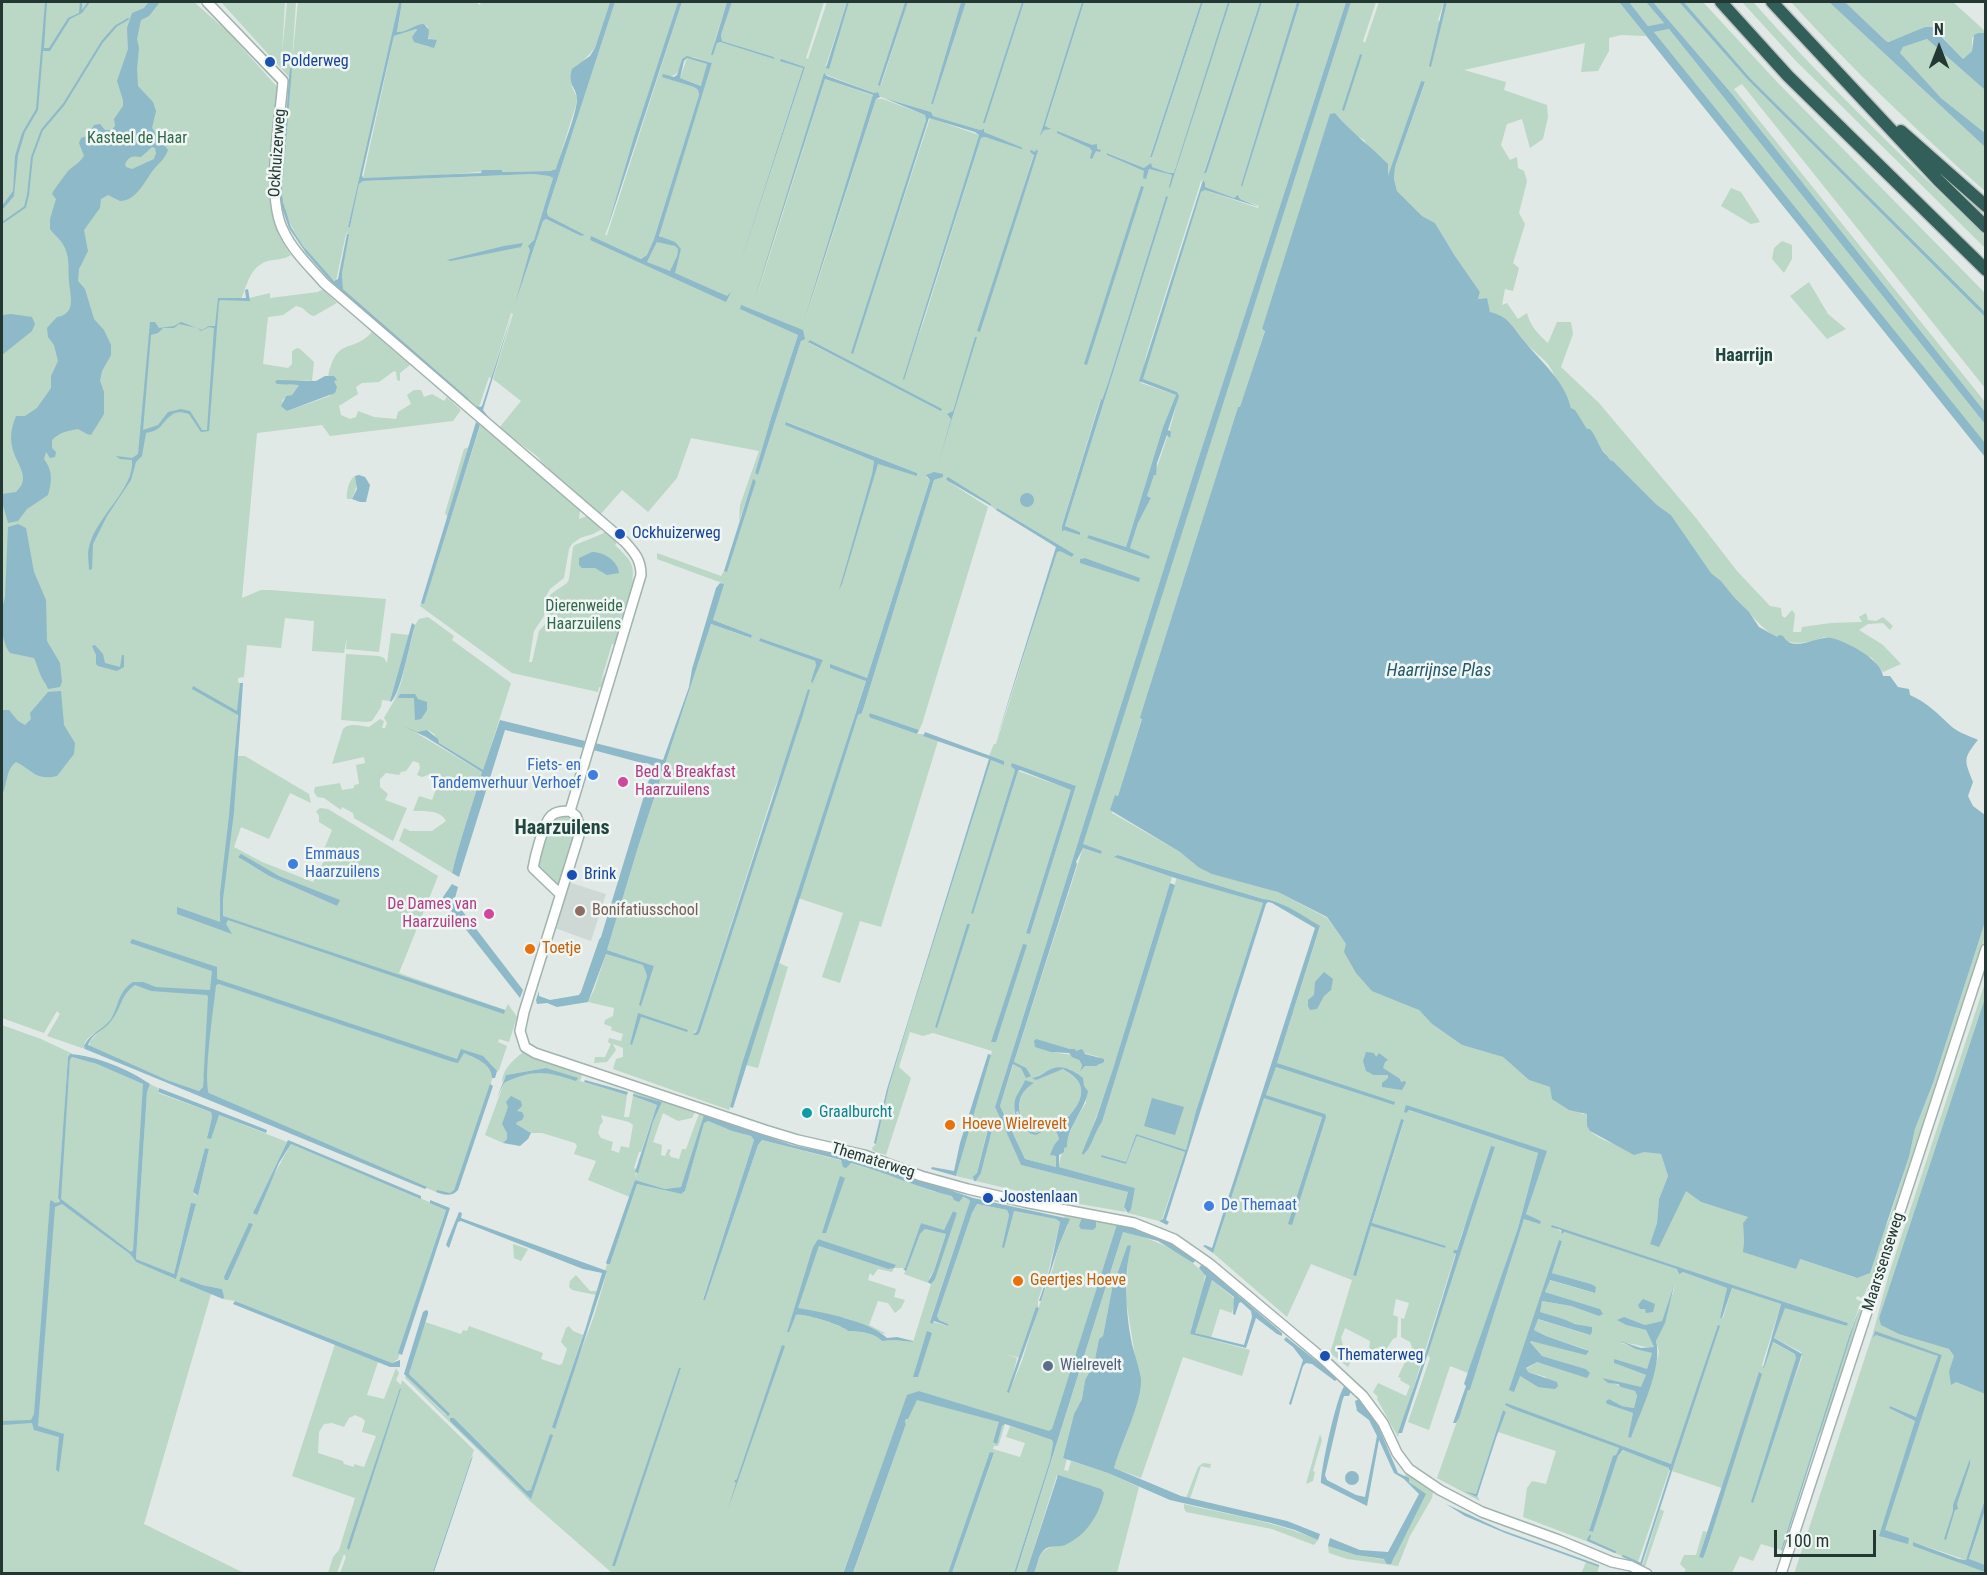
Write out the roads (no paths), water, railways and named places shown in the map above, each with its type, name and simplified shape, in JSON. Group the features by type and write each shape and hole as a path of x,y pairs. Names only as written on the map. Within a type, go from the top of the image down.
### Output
{"highway":[{"path":"1721,2 1796,83 1986,270"},
{"path":"1772,2 1938,180 1986,226"},
{"path":"1852,89 1986,206"}],"street":[{"name":"Ockhuizerweg","path":"207,2 283,81 274,181 275,210 283,232 299,255 323,282 618,536 636,553 641,564 641,575 570,811"},
{"path":"561,811 570,811 576,816 581,829 560,894 533,868 552,815 561,811"},
{"name":"Thematerweg","path":"560,894 521,1023 520,1035 525,1047 535,1053 798,1140 864,1155 921,1176 1024,1202 1134,1223 1174,1239 1210,1264 1345,1378 1374,1409 1397,1453 1409,1469 1440,1491 1482,1512 1612,1562 1631,1566 1647,1574"},
{"name":"Maarssenseweg","path":"1781,1574 1986,949"}],"water":[{"path":"45,2 47,2 44,48 49,48 68,18 79,13 80,2 82,2 82,10 90,2 82,13 70,19 50,51 43,51 38,110 25,132 18,155 14,196 2,210 2,206 13,191 15,156 22,133 36,109"},
{"path":"149,2 160,2 149,16 141,20 137,39 139,48 138,86 153,102 156,111 152,128 168,150 131,198 120,201 108,195 101,199 100,208 84,230 88,251 79,269 78,281 85,289 94,319 104,330 111,345 111,355 102,371 100,381 104,392 104,414 91,435 78,429 67,431 52,440 52,448 56,452 55,457 50,458 46,452 44,459 51,476 48,495 27,509 18,521 8,523 2,494 16,492 22,485 23,477 13,449 12,429 16,416 25,416 37,408 51,388 51,376 58,361 54,345 48,337 47,328 57,317 67,312 71,303 67,252 62,242 50,229 50,219 56,199 52,194 68,171 84,156 79,143 81,138 90,135 94,125 100,124 105,130 112,130 115,126 114,119 123,106 117,81 128,49 127,28 132,13 144,8","holes":["152,147 155,148 154,159 132,169 126,167 125,164 130,158 141,157"]},
{"path":"399,2 402,2 397,32 424,24 429,30 428,39 437,40 434,48 414,42 412,37 416,29 394,36 363,178 481,173 482,170 502,170 502,172 556,169 576,107 577,96 571,82 572,69 590,56 595,48 610,2 615,2 547,211 548,216 585,235 581,236 546,219 543,221 515,304 530,250 528,246 534,240 553,178 549,176 533,174 363,181 359,184 350,227 348,227"},
{"path":"678,2 682,2 605,236 634,137"},
{"path":"727,2 732,2 721,35 722,41 774,57 774,59 720,42 717,43 711,55"},
{"path":"847,2 849,2 829,69 826,68"},
{"path":"905,2 908,2 880,86 878,85"},
{"path":"961,2 966,2 933,104 931,104"},
{"path":"1022,2 1024,2 985,123 983,123"},
{"path":"1082,2 1084,2 1045,126 1051,129 1044,130 1040,136"},
{"path":"1201,2 1203,2 1152,157 1150,157"},
{"path":"1228,2 1230,2 1170,188 1172,175 1149,169 1146,179 1143,178 1144,171 1107,153 1144,168 1151,163 1152,167 1174,173"},
{"path":"1260,2 1262,2 1208,168 1204,173"},
{"path":"1297,2 1300,2 1242,187 1241,185"},
{"path":"1346,2 1351,2 1083,844 1102,851 1101,854 1083,848 1076,862 1014,1062 1026,1068 1031,1076 1026,1078 1021,1068 1013,1064 1000,1106 1025,1159 1056,1167 1056,1156 1050,1155 1059,1139 1057,1133 1050,1128 1036,1135 1025,1130 1015,1115 1014,1103 1025,1080 1034,1083 1025,1090 1020,1098 1019,1108 1022,1119 1018,1111 1016,1112 1020,1122 1037,1133 1048,1126 1059,1127 1079,1100 1081,1087 1078,1081 1063,1069 1036,1080 1032,1078 1060,1067 1083,1078 1084,1086 1088,1091 1069,1133 1067,1147 1059,1155 1059,1167 1135,1188 1131,1210 1128,1213 1124,1207 1128,1192 1021,1165 995,1107 1196,466"},
{"path":"1444,2 1447,2 1431,67 1429,66"},
{"path":"1619,2 1629,2 1648,26 1664,23 1646,2 1653,2 1732,94 1985,412 1985,424 1669,29 1654,32 1985,443 1985,457"},
{"path":"1679,2 1684,2 1750,78 1985,312 1985,317 1748,80"},
{"path":"1829,2 1845,2 1889,42 1925,27 1932,27 1963,59 1972,51 1974,35 1985,33 1985,90 1927,39 1903,47 1900,53 1941,98 1985,133 1985,147"},
{"path":"1360,54 1362,55 1344,111 1342,110"},
{"path":"687,56 712,63 659,236 675,242 681,249 675,273 727,296 731,292 726,302 590,240 591,236 641,259 647,255 699,95 698,90 694,87 662,77 663,74 674,77 677,75 682,59","holes":["687,58 707,64 701,86 680,78 684,61","657,242 675,246 678,249 670,271 647,262"]},
{"path":"781,59 805,67 734,283 803,68 780,61"},
{"path":"292,68 282,190 283,202 291,227 303,246 334,281 338,279 347,234 349,234 342,273 343,289 469,399 468,401 339,291 306,253 289,228 280,202 289,77"},
{"path":"824,73 874,93 878,92 880,97 876,99 804,321 873,95 825,79 754,301"},
{"name":"Haarrijnse Plas","path":"1421,81 1425,82 1395,167 1394,179 1397,191 1422,216 1435,223 1480,292 1478,299 1487,298 1490,312 1511,324 1552,372 1568,398 1571,408 1575,410 1587,429 1592,431 1610,460 1657,505 1671,515 1711,573 1749,612 1759,627 1777,637 1783,636 1787,641 1793,643 1831,638 1854,647 1877,664 1883,676 1890,676 1898,687 1909,689 1910,695 1928,705 1955,729 1978,740 1967,756 1968,769 1973,782 1968,796 1973,806 1985,815 1985,922 1933,1083 1915,1129 1909,1157 1870,1273 1857,1278 1800,1259 1796,1269 1743,1252 1743,1223 1748,1217 1701,1202 1686,1191 1659,1247 1650,1244 1657,1223 1659,1199 1668,1176 1661,1154 1644,1152 1634,1155 1590,1131 1587,1126 1587,1114 1569,1110 1552,1099 1550,1087 1529,1080 1503,1057 1462,1045 1432,1024 1419,1010 1372,991 1356,973 1344,952 1346,944 1327,917 1278,892 1212,874 1110,810 1115,795 1118,796 1142,719 1140,718 1146,698 1238,407 1240,407 1265,331 1262,329 1330,114 1335,113 1388,164 1388,176"},
{"path":"884,98 931,112 933,116 980,130 984,129 984,132 1023,148 985,137 981,138 904,380 979,135 929,118 853,354 851,353 926,120 925,115"},
{"path":"1057,131 1092,145 1097,144 1097,149 1101,150 1096,151 1092,159 1090,148"},
{"path":"1036,149 1038,151 980,332 977,331 1034,155 1030,152 1031,150 1035,152"},
{"path":"1203,180 1205,187 1234,198 1238,195 1240,199 1259,207 1205,190 1201,192 1143,379 1177,392 1179,396 1168,430 1171,432 1170,438 1167,435 1157,463 1156,475 1154,475 1147,496 1151,498 1138,523 1130,548 1150,556 1149,559 1087,538 1089,535 1126,547 1163,427 1176,395 1139,381"},
{"path":"1141,186 1144,187 1087,365 1084,364"},
{"path":"1166,196 1168,197 1065,526 1080,532 1080,535 1064,530 1062,532 1101,399"},
{"path":"523,243 521,247 447,260 504,246"},
{"path":"248,289 250,301 220,300 219,302 209,431 201,432 189,414 179,412 172,414 157,429 146,433 142,456 136,462 131,480 107,516 93,544 92,569 89,570 88,550 93,536 122,492 131,471 132,460 120,459 116,456 132,458 138,454 150,322 155,322 159,328 174,326 181,322 196,328 179,324 174,328 163,328 151,335 143,430 158,425 168,412 181,409 190,411 202,430 207,430 214,328 209,327 201,331 197,328 202,330 209,326 215,326 218,298 246,298 245,290"},
{"path":"741,305 803,330 805,339 801,341 758,475 755,473 798,335 740,309"},
{"path":"513,311 483,410 490,419 475,406 482,406"},
{"path":"2,315 32,317 35,324 32,331 2,355"},
{"path":"975,337 977,337 938,464 951,419 947,414 953,411"},
{"path":"810,340 942,409 941,411 808,342"},
{"path":"325,376 334,376 337,380 334,381 337,387 335,393 287,411 281,406 286,396 292,395 299,385 277,384 275,382 277,380 316,381"},
{"path":"476,422 480,425 424,604 421,603"},
{"path":"786,422 917,473 917,476 878,464 839,590 874,461 785,425"},
{"path":"934,472 943,474 943,477 934,480 862,713 858,715 733,1108 730,1107 742,1064 866,681 830,668 830,664 867,678 930,480 926,475"},
{"path":"355,476 365,477 370,485 366,502 352,499 357,489"},
{"path":"948,477 991,506 948,481 946,479"},
{"path":"753,479 756,481 727,572 724,571"},
{"path":"1027,493 1032,495 1034,500 1032,505 1027,507 1022,505 1020,500 1022,495"},
{"path":"997,508 1074,554 1072,557 1060,551 1057,552 995,744 1056,547 996,510"},
{"path":"18,524 26,528 34,572 46,600 47,641 60,663 62,682 60,687 48,689 34,658 10,653 4,641 2,611 5,597 8,527"},
{"path":"592,552 610,558 619,573 607,575 595,568 582,568 579,565 579,558"},
{"path":"1085,558 1140,578 1139,582 1080,563 1080,559"},
{"path":"720,583 724,584 713,620 752,635 751,638 711,624 607,950 654,966 641,1006 639,1005 647,976 643,965 606,954 588,1002 557,1007 547,1003 537,1004 539,991 539,996 550,1000 579,995 581,992 601,937 651,773 656,767 593,750 595,743 663,760 689,687 692,669 716,588"},
{"path":"412,623 415,625 405,666 395,697 391,702 390,701"},
{"path":"760,638 823,660 812,684 815,661 759,641"},
{"path":"95,645 103,654 105,663 120,667 122,655 124,655 124,667 117,671 98,666 92,646"},
{"path":"240,683 243,683 234,812 223,916 505,1010 504,1014 228,920 226,924 232,934 177,914 177,907 220,922 220,893 238,715 192,689 193,686 237,711"},
{"path":"808,689 810,690 802,718 700,1031 698,1035 693,1035 697,1031"},
{"path":"61,691 64,725 75,743 74,754 57,776 50,777 39,776 16,762 8,773 2,795 2,710 9,710 18,721 25,725 31,719 30,713 48,692"},
{"path":"400,694 415,694 418,699 427,702 427,710 421,719 415,720 414,698 398,698"},
{"path":"870,713 919,730 917,734 871,718"},
{"path":"500,720 585,741 583,748 505,730 459,877 452,873 482,772 426,737 403,726 417,732 427,730 438,739 439,743 483,770"},
{"path":"925,732 1004,761 1004,765 991,760 908,1023 889,1087 876,1144 874,1143 887,1089 989,759 923,736"},
{"path":"1012,763 1076,786 1030,934 1026,933 1071,790 1020,770 973,914 971,913 1015,770 1011,766"},
{"path":"241,854 279,876 340,900 337,906 269,876 238,857"},
{"path":"1118,855 1270,900 1320,926 1277,1063 1395,1102 1394,1105 1276,1067 1266,1095 1325,1114 1326,1117 1292,1225 1288,1224 1322,1117 1264,1098 1213,1253 1203,1246 1212,1248 1315,928 1272,903 1266,904 1166,1220 1169,1222 1167,1225 1159,1221 1163,1219 1185,1152 1137,1136 1126,1164 1101,1157 1102,1155 1126,1162 1136,1134 1186,1150 1196,1111 1263,903 1172,877 1114,857"},
{"path":"1170,883 1175,885 1102,1122 1083,1155 1113,1069"},
{"path":"452,884 458,887 455,898 457,904 523,990 520,998 445,903 443,897"},
{"path":"967,924 970,924 937,1028 935,1027"},
{"path":"132,939 217,967 217,979 457,1059 461,1049 483,1056 497,1071 495,1078 492,1078 486,1065 464,1053 458,1063 453,1062 219,984 216,985 207,1073 209,1093 427,1187 425,1189 85,1049 84,1046 90,1038 111,1019 124,990 133,982 143,982 156,987 210,990 212,971 130,943","holes":["135,985 151,991 207,995 208,997 203,1087 199,1091 167,1080 88,1045 92,1038 111,1021 130,989"]},
{"path":"1023,944 1027,945 996,1042 991,1042"},
{"path":"1324,972 1333,979 1331,990 1324,996 1317,1009 1310,1010 1308,1000 1314,995 1315,982"},
{"path":"1985,998 1986,1394 1956,1382 1951,1385 1949,1371 1954,1356 1949,1349 1899,1334 1881,1325 1879,1318"},
{"path":"638,1013 688,1030 687,1032 641,1017 632,1045 630,1044"},
{"path":"1036,1039 1076,1051 1082,1049 1085,1054 1104,1059 1104,1062 1096,1066 1085,1066 1080,1071 1082,1065 1079,1060 1069,1053 1051,1052 1035,1047"},
{"path":"1366,1052 1374,1053 1376,1057 1379,1053 1388,1060 1383,1068 1401,1082 1405,1081 1402,1090 1382,1087 1388,1075 1374,1075 1366,1071 1363,1061"},
{"path":"70,1054 101,1060 122,1068 150,1084 147,1092 136,1259 174,1274 191,1203 196,1204 176,1279 136,1262 130,1254 62,1204 55,1207 38,1426 64,1434 59,1472 56,1470 59,1437 34,1430 32,1423 2,1425 2,1421 31,1420 34,1414 50,1202 51,1200 55,1203 60,1202 58,1198","holes":["72,1057 97,1064 143,1084 133,1250 131,1252 61,1199 70,1059"]},
{"path":"988,1054 991,1055 956,1176 931,1169 932,1167 954,1171 960,1143"},
{"path":"546,1068 578,1078 576,1081 540,1073 523,1075 504,1083 497,1098 506,1075"},
{"path":"585,1080 628,1092 627,1095 584,1082"},
{"path":"490,1084 493,1086 458,1190 445,1195 436,1192 437,1190 450,1193 454,1190"},
{"path":"159,1088 267,1130 266,1133 219,1115 211,1139 207,1138 211,1112 158,1092"},
{"path":"633,1094 662,1102 653,1122 638,1173 635,1172 657,1105 633,1096"},
{"path":"511,1096 521,1101 522,1106 517,1111 522,1112 524,1116 516,1124 531,1133 520,1146 503,1143 507,1139 507,1133 502,1124 508,1107 506,1102"},
{"path":"1152,1098 1184,1107 1175,1135 1144,1126"},
{"path":"1406,1105 1547,1151 1526,1214 1541,1221 1540,1224 1524,1219 1470,1390 1468,1390 1456,1423 1453,1423 1466,1386 1464,1384 1518,1228 1538,1153 1409,1110 1406,1113 1404,1112"},
{"path":"704,1115 792,1145 859,1159 973,1198 1070,1219 1041,1301 1039,1301 1050,1269 1060,1222 1056,1219 1014,1211 1004,1248 1002,1247 1009,1215 1007,1210 977,1204 937,1316 948,1326 934,1321 932,1324 930,1322 970,1201 963,1197 959,1202 952,1196 864,1167 851,1163 846,1168 843,1167 841,1160 762,1140 758,1145 705,1300 703,1300 754,1140 751,1136 708,1121 704,1123 685,1191 681,1194 637,1184 610,1264 607,1264 635,1180 665,1189 681,1187"},
{"path":"1401,1119 1404,1120 1372,1223 1446,1246 1445,1248 1371,1226 1356,1276 1353,1275"},
{"path":"988,1129 992,1130 981,1173 974,1181 973,1177 977,1173"},
{"path":"288,1140 421,1196 421,1199 291,1144 279,1163 257,1215 253,1213"},
{"path":"1491,1146 1495,1147 1402,1433 1398,1433 1456,1254 1453,1252 1457,1250"},
{"path":"205,1148 209,1149 198,1196 193,1192"},
{"path":"840,1176 845,1178 826,1233 822,1233"},
{"path":"430,1200 450,1208 402,1355 398,1353 446,1210 430,1203"},
{"path":"953,1211 957,1213 935,1279 931,1284 928,1282 946,1234 925,1229 920,1234 906,1271 903,1269 921,1223 944,1230"},
{"path":"459,1212 462,1213 461,1218 607,1271 555,1429 552,1427 602,1273 583,1269 461,1221 458,1222 449,1248 446,1245"},
{"path":"1082,1218 1096,1220 1096,1227 1093,1230 1081,1229 1079,1226"},
{"path":"249,1223 253,1224 228,1280 225,1280 224,1277"},
{"path":"1117,1224 1169,1241 1196,1260 1193,1263 1158,1241 1123,1232 1016,1573 1014,1573 1050,1460 1052,1440 1005,1424 1002,1426 997,1444 993,1442 999,1422 917,1400 906,1419 853,1573 843,1574 907,1395 919,1391 1049,1431 1052,1429"},
{"path":"1552,1225 1848,1323 1847,1326 1785,1308 1774,1338 1802,1354 1753,1503 1751,1502 1796,1358 1795,1354 1773,1342 1763,1368 1781,1304 1732,1288 1722,1318 1720,1318 1727,1288 1683,1272 1679,1274 1677,1269 1565,1232 1562,1234 1561,1230 1551,1227"},
{"path":"818,1239 896,1265 888,1269 819,1246 798,1308 845,1318 869,1327 887,1338 897,1337 913,1342 882,1341 871,1334 848,1331 831,1323 800,1315 796,1315 787,1332 813,1247"},
{"path":"1559,1240 1562,1241 1552,1273 1591,1284 1596,1287 1595,1293 1550,1280 1545,1292 1600,1309 1603,1314 1599,1316 1571,1306 1542,1301 1540,1312 1575,1324 1592,1327 1592,1332 1590,1335 1538,1319 1534,1330 1589,1351 1586,1355 1530,1342 1542,1356 1586,1369 1590,1373 1587,1378 1537,1362 1526,1368 1528,1372 1557,1382 1558,1386 1555,1389 1538,1387 1520,1376 1514,1392 1509,1390"},
{"path":"1130,1245 1126,1284 1127,1311 1141,1379 1135,1411 1114,1468 1181,1496 1287,1521 1320,1534 1318,1540 1271,1523 1170,1500 1108,1473 1063,1458 1074,1414 1082,1399 1085,1380 1094,1364 1099,1339 1103,1336 1112,1289 1127,1246"},
{"path":"1202,1264 1282,1333 1282,1336 1256,1318 1246,1348 1190,1334 1206,1276 1199,1268","holes":["1212,1280 1234,1297 1233,1314 1235,1315 1241,1302 1251,1311 1252,1317 1244,1345 1195,1333"]},
{"path":"181,1277 222,1289 224,1297 223,1299 179,1281"},
{"path":"1675,1282 1665,1323 1656,1341 1654,1376 1631,1438 1628,1437 1633,1413 1607,1404 1606,1401 1609,1399 1622,1406 1634,1408 1637,1396 1635,1391 1618,1384 1608,1383 1602,1378 1641,1387 1646,1375 1614,1363 1614,1359 1647,1369 1652,1353 1636,1349 1620,1341 1641,1348 1654,1347 1646,1330 1617,1320 1624,1317 1645,1325 1662,1321"},
{"path":"1643,1299 1655,1304 1653,1312 1646,1313 1645,1309 1640,1309 1638,1305"},
{"path":"235,1301 392,1363 400,1360 400,1367 390,1367 233,1304"},
{"path":"1861,1304 1782,1551 1849,1337"},
{"path":"1036,1307 1039,1308 1009,1393 1007,1392"},
{"path":"426,1310 428,1314 409,1374 450,1414 448,1416 404,1374 423,1312"},
{"path":"1718,1325 1720,1326 1672,1471 1623,1450 1618,1456 1593,1532 1589,1531 1613,1456 1619,1448 1513,1409 1505,1405 1506,1403 1671,1464"},
{"path":"927,1331 932,1333 918,1377 913,1377"},
{"path":"1875,1331 1942,1355 1885,1530 1909,1538 1908,1544 1879,1536 1915,1421 1889,1408 1890,1406 1916,1417 1938,1356 1876,1335 1873,1338"},
{"path":"1286,1337 1338,1378 1335,1381 1312,1364 1306,1363 1303,1366 1291,1405 1289,1404 1303,1360 1284,1340"},
{"path":"782,1345 785,1346 728,1509 736,1483 734,1481 737,1479"},
{"path":"679,1368 681,1368 615,1566 612,1566"},
{"path":"1759,1372 1762,1374 1707,1548 1703,1558 1699,1557"},
{"path":"1345,1385 1351,1391 1349,1396 1344,1396 1342,1402 1325,1475 1327,1480 1356,1495 1365,1497 1377,1436 1369,1420 1357,1411 1355,1401 1359,1399 1377,1423 1398,1473 1409,1478 1409,1482 1426,1494 1391,1564 1387,1564 1384,1559 1356,1555 1328,1546 1330,1538 1360,1550 1388,1552 1419,1494 1404,1479 1394,1473 1379,1440 1367,1506 1321,1483 1330,1432"},
{"path":"400,1388 349,1550 347,1548 350,1538"},
{"path":"1503,1410 1506,1412 1477,1497 1463,1491 1476,1494"},
{"path":"450,1418 454,1418 527,1491 531,1490 550,1434 553,1435 531,1499 450,1421"},
{"path":"990,1452 994,1453 952,1573 948,1573"},
{"path":"473,1456 434,1572 433,1571"},
{"path":"1970,1459 1957,1504 1958,1509 1955,1510 1946,1540 1944,1539 1953,1505"},
{"path":"1352,1471 1357,1473 1359,1478 1357,1483 1352,1485 1347,1483 1345,1478 1347,1473"},
{"path":"1058,1475 1101,1489 1104,1493 1102,1501 1091,1524 1080,1536 1065,1545 1045,1549 1034,1573 1026,1573"},
{"path":"1985,1499 1985,1510 1969,1559 1985,1565 1985,1572 1913,1546 1913,1542 1966,1560"},
{"path":"1446,1504 1502,1530 1599,1565 1599,1567 1505,1533 1465,1516"}],"waterway":[{"path":"2,223 25,207 32,157 42,130 64,104 102,42 116,26 128,19"},
{"path":"1623,1556 1641,1564 1671,1471"},
{"path":"1590,1536 1588,1540 1615,1552"}],"place":[{"name":"Polderweg","path":"270,62"},
{"name":"Ockhuizerweg","path":"620,534"},
{"name":"Fiets- en Tandemverhuur Verhoef","path":"593,775"},
{"name":"Bed & Breakfast Haarzuilens","path":"623,782"},
{"name":"Emmaus Haarzuilens","path":"293,864"},
{"name":"Brink","path":"572,875"},
{"name":"Bonifatiusschool","path":"580,911"},
{"name":"De Dames van Haarzuilens","path":"489,914"},
{"name":"Toetje","path":"530,949"},
{"name":"Graalburcht","path":"807,1113"},
{"name":"Hoeve Wielrevelt","path":"950,1125"},
{"name":"Joostenlaan","path":"988,1198"},
{"name":"De Themaat","path":"1209,1206"},
{"name":"Geertjes Hoeve","path":"1018,1281"},
{"name":"Thematerweg","path":"1325,1356"},
{"name":"Wielrevelt","path":"1048,1366"}],"district":[{"name":"Haarrijn","path":"1744,356"},
{"name":"Haarzuilens","path":"562,829"}],"park label":[{"name":"Kasteel de Haar","path":"137,139"},
{"name":"Dierenweide Haarzuilens","path":"584,616"}]}
